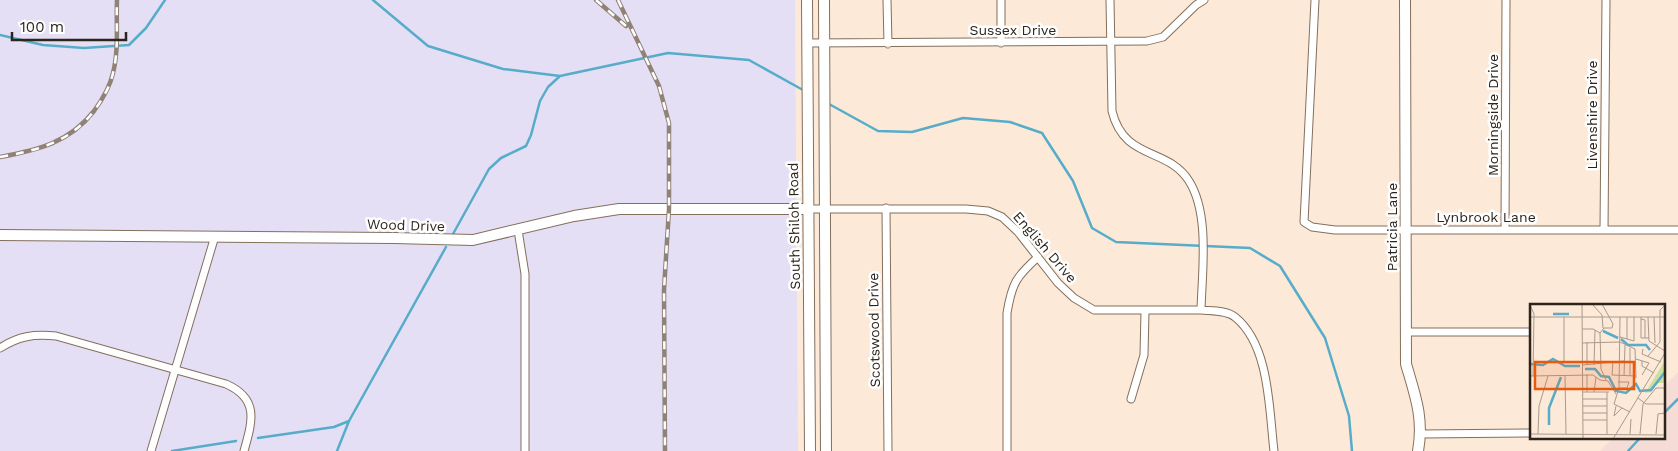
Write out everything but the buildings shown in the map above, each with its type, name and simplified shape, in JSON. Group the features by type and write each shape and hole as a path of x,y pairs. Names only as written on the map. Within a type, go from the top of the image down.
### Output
{"street":[{"name":"South Shiloh Road","path":"808,0 807,209 810,451"},
{"path":"824,0 826,451"},
{"path":"888,0 888,44"},
{"path":"1001,0 1001,43"},
{"path":"1110,0 1112,111 1115,123 1122,136 1136,147 1163,160 1188,179 1198,200 1202,244 1202,310"},
{"name":"Sussex Drive","path":"808,43 1147,41 1163,37 1196,5 1204,0"},
{"name":"Lynbrook Lane","path":"1315,0 1302,215 1304,222 1319,228 1406,230 1678,230"},
{"name":"Patricia Lane","path":"1405,0 1406,364 1420,414 1421,434 1418,451"},
{"name":"Morningside Drive","path":"1505,230 1506,0"},
{"name":"Livenshire Drive","path":"1604,230 1606,0"},
{"name":"English Drive","path":"807,209 886,208 988,211 1002,217 1038,257 1058,284 1074,298 1094,310 1202,310 1219,311 1234,316 1251,336 1260,353 1274,451"},
{"name":"Scotswood Drive","path":"886,208 888,451"},
{"name":"Wood Drive","path":"0,235 215,236 454,241 473,240 574,216 619,209 807,209"},
{"path":"518,230 525,274 525,451"},
{"path":"151,451 215,236"},
{"path":"1007,451 1008,305 1018,276 1038,257"},
{"path":"1132,399 1144,355 1145,311"},
{"path":"1406,332 1530,332"},
{"path":"0,348 19,337 33,334 56,336 226,384 244,395 252,415 244,451"},
{"path":"1421,434 1530,433"}],"shaded area":[{"path":"0,0 795,0 798,451 0,451"},
{"path":"1678,372 1678,451 1600,451 1613,438 1666,438 1666,384"}],"waterway":[{"path":"0,35 43,45 84,48 129,45 146,28 165,0"},
{"path":"373,0 428,46 503,69 560,76 668,53 749,60 803,90"},
{"path":"453,234 489,169 501,158 526,146 531,135 540,101 548,87 560,76"},
{"path":"829,104 878,131 912,132 963,118 1010,122 1042,133 1073,181 1092,228 1116,242 1250,248 1280,266 1325,338 1349,416 1352,451"},
{"path":"337,451 349,421 446,247"},
{"path":"1666,411 1678,399"},
{"path":"258,438 334,427 349,421"},
{"path":"1628,451 1640,438"},
{"path":"172,451 236,441"}],"railway":[{"path":"0,157 40,148 63,138 74,131 94,111 108,88 115,64 117,0"},
{"path":"596,0 626,26"},
{"path":"618,0 659,86 669,123 669,209 664,290 665,451"}]}
